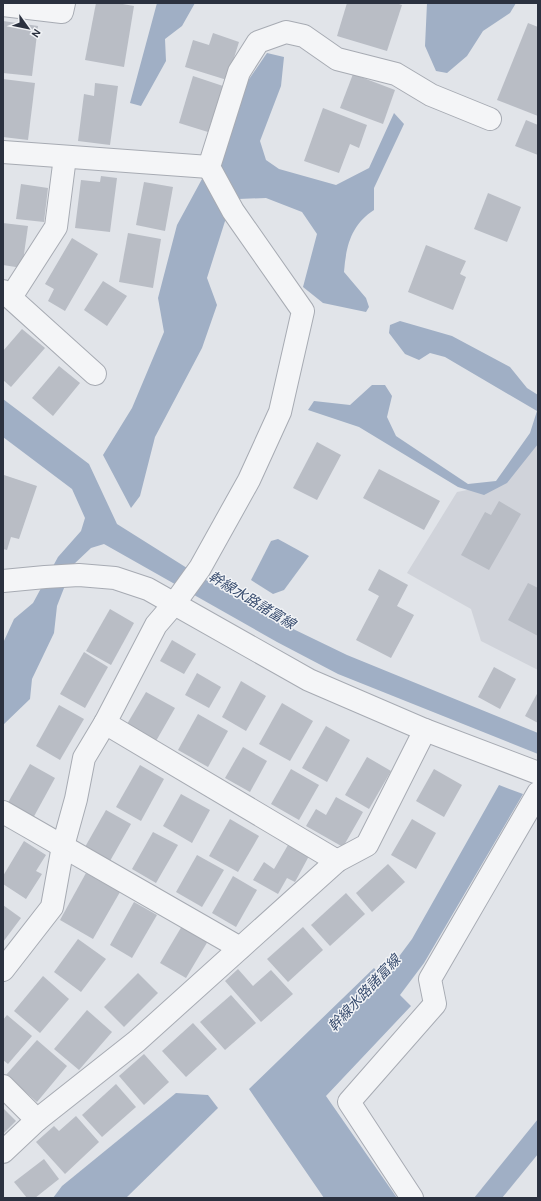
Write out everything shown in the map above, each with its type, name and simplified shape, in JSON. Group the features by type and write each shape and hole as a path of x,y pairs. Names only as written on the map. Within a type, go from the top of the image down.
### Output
{"street":[{"path":"3,5 62,12 64,3"},
{"path":"3,970 52,908 63,846 76,799 84,758 105,723 156,625 174,604 200,568 249,480 280,412 303,311 233,211 209,167 239,72 258,42 286,32 304,36 337,59 396,74 431,95 490,119"},
{"path":"3,152 209,167"},
{"path":"65,157 56,227 7,294 95,374"},
{"path":"3,581 45,577 79,576 116,578 148,589 309,680 425,730 538,773"},
{"path":"105,723 337,861"},
{"path":"3,1152 37,1120 137,1042 337,861 367,845 425,730"},
{"path":"412,1198 349,1102 435,1004 430,979 538,793"},
{"path":"3,812 240,948"},
{"path":"3,1086 37,1120"}],"shaded area":[{"path":"538,439 538,670 481,641 471,609 407,573 457,492 503,483"}],"water":[{"path":"157,3 195,3 182,26 165,39 166,61 141,106 130,103"},
{"path":"427,3 516,3 510,13 483,31 467,56 447,73 436,71 425,46"},
{"path":"267,53 284,57 281,86 260,141 266,160 279,169 336,185 369,168 394,113 404,124 374,188 374,210 360,222 355,229 346,253 344,272 366,298 369,307 366,312 323,303 303,287 317,234 302,212 266,198 238,199 226,218 207,278 217,305 202,348 155,437 140,496 131,508 103,455 132,408 164,332 158,298 177,225 202,179 221,165 243,88"},
{"path":"400,321 452,336 510,367 527,388 538,395 538,444 507,483 484,495 458,487 359,427 308,410 314,401 350,405 372,385 385,385 392,396 387,417 396,436 468,484 496,481 530,433 537,411 445,357 430,353 419,360 405,354 389,333 390,325"},
{"path":"3,399 89,464 117,524 214,585 287,626 347,655 538,733 538,754 338,674 277,642 104,544 91,548 73,565 57,606 54,633 32,679 30,699 3,725 3,643 14,619 33,603 58,557 81,531 85,518 72,489 3,437"},
{"path":"278,539 309,556 284,590 273,594 251,580 271,541"},
{"name":"幹線水路諸富線","path":"499,785 523,794 424,963 400,995 411,1006 326,1096 397,1198 324,1198 249,1089 374,968 383,978 412,939"},
{"path":"176,1093 208,1095 218,1108 126,1198 53,1198 62,1186"},
{"path":"538,1119 538,1154 502,1198 474,1198"}],"building":[{"path":"96,3 117,3 134,6 124,67 85,60"},
{"path":"347,3 396,3 402,5 387,51 337,36"},
{"path":"3,21 38,26 32,76 3,73"},
{"path":"528,23 538,27 538,116 497,100"},
{"path":"213,33 239,42 227,80 185,67 193,40 209,45"},
{"path":"353,74 395,90 383,124 340,108"},
{"path":"193,76 223,86 208,132 179,123"},
{"path":"3,79 35,83 28,140 3,137"},
{"path":"95,83 118,86 110,145 78,141 84,94 94,96"},
{"path":"323,108 367,125 359,148 350,144 339,173 304,161"},
{"path":"526,120 538,125 538,155 515,146"},
{"path":"101,176 117,178 110,232 75,228 81,180 100,182"},
{"path":"144,182 173,187 165,231 136,225"},
{"path":"21,184 48,188 44,222 16,219"},
{"path":"488,193 521,207 507,242 474,229"},
{"path":"3,223 28,226 22,268 3,265"},
{"path":"128,233 161,239 153,288 119,282"},
{"path":"72,238 98,254 65,311 48,301 54,289 45,284"},
{"path":"426,245 466,261 460,274 466,277 453,310 408,292"},
{"path":"103,281 127,296 107,326 84,310"},
{"path":"22,329 45,348 11,387 3,380 3,351"},
{"path":"59,366 80,383 53,416 32,398"},
{"path":"317,442 341,455 317,500 293,488"},
{"path":"379,469 440,501 424,530 363,498"},
{"path":"4,475 37,486 19,539 11,537 7,550 3,549"},
{"path":"499,501 521,514 489,570 461,555 485,512 491,515"},
{"path":"379,569 408,585 397,606 414,615 391,658 356,640 379,596 368,590"},
{"path":"528,583 538,588 538,636 508,620"},
{"path":"110,609 134,623 111,665 86,651"},
{"path":"172,640 196,654 184,674 160,661"},
{"path":"84,652 108,667 85,708 60,694"},
{"path":"494,667 516,679 500,709 478,697"},
{"path":"197,673 221,687 209,708 185,695"},
{"path":"241,681 266,696 246,731 222,717"},
{"path":"146,692 175,708 156,741 127,724"},
{"path":"538,692 538,723 525,716"},
{"path":"282,703 313,721 290,761 259,744"},
{"path":"59,705 84,719 60,760 36,746"},
{"path":"198,714 228,731 208,767 178,750"},
{"path":"326,726 350,740 327,782 302,768"},
{"path":"243,747 267,761 250,792 225,778"},
{"path":"367,757 391,771 369,809 345,795"},
{"path":"30,764 55,778 32,820 6,806"},
{"path":"140,765 164,779 141,821 116,807"},
{"path":"291,769 319,785 299,820 271,804"},
{"path":"434,769 462,785 444,817 416,801"},
{"path":"181,794 210,810 192,843 163,826"},
{"path":"336,797 363,812 343,847 306,826 316,809 326,815"},
{"path":"106,810 131,824 110,861 85,847"},
{"path":"230,819 259,836 238,872 209,856"},
{"path":"412,819 436,833 416,869 391,855"},
{"path":"153,832 178,845 156,883 132,869"},
{"path":"24,841 46,855 36,871 42,874 26,899 3,884 3,876"},
{"path":"288,845 309,856 295,882 287,878 278,894 253,880 264,862 274,869"},
{"path":"197,855 224,870 202,907 176,892"},
{"path":"388,864 405,882 372,912 356,893"},
{"path":"86,873 120,892 93,939 60,920"},
{"path":"233,876 257,890 236,927 212,913"},
{"path":"346,893 365,914 330,946 311,925"},
{"path":"134,902 157,915 132,958 110,945"},
{"path":"3,905 21,918 3,942"},
{"path":"182,926 208,941 186,978 160,963"},
{"path":"303,927 323,950 288,982 267,959"},
{"path":"78,939 106,959 81,992 54,972"},
{"path":"238,969 253,986 271,970 293,994 261,1022 225,981"},
{"path":"138,973 158,993 124,1027 104,1007"},
{"path":"43,976 69,999 40,1033 14,1011"},
{"path":"231,995 256,1023 225,1050 200,1022"},
{"path":"87,1010 112,1032 79,1070 54,1049"},
{"path":"7,1015 32,1036 8,1064 3,1060 3,1020"},
{"path":"193,1023 217,1049 186,1077 162,1051"},
{"path":"37,1040 67,1066 37,1102 6,1075"},
{"path":"144,1054 169,1082 144,1105 119,1076"},
{"path":"116,1084 136,1107 102,1137 82,1115"},
{"path":"3,1108 16,1121 3,1134"},
{"path":"76,1116 99,1142 65,1174 36,1142 54,1126 59,1131"},
{"path":"44,1159 59,1179 35,1198 27,1198 14,1182"}]}
